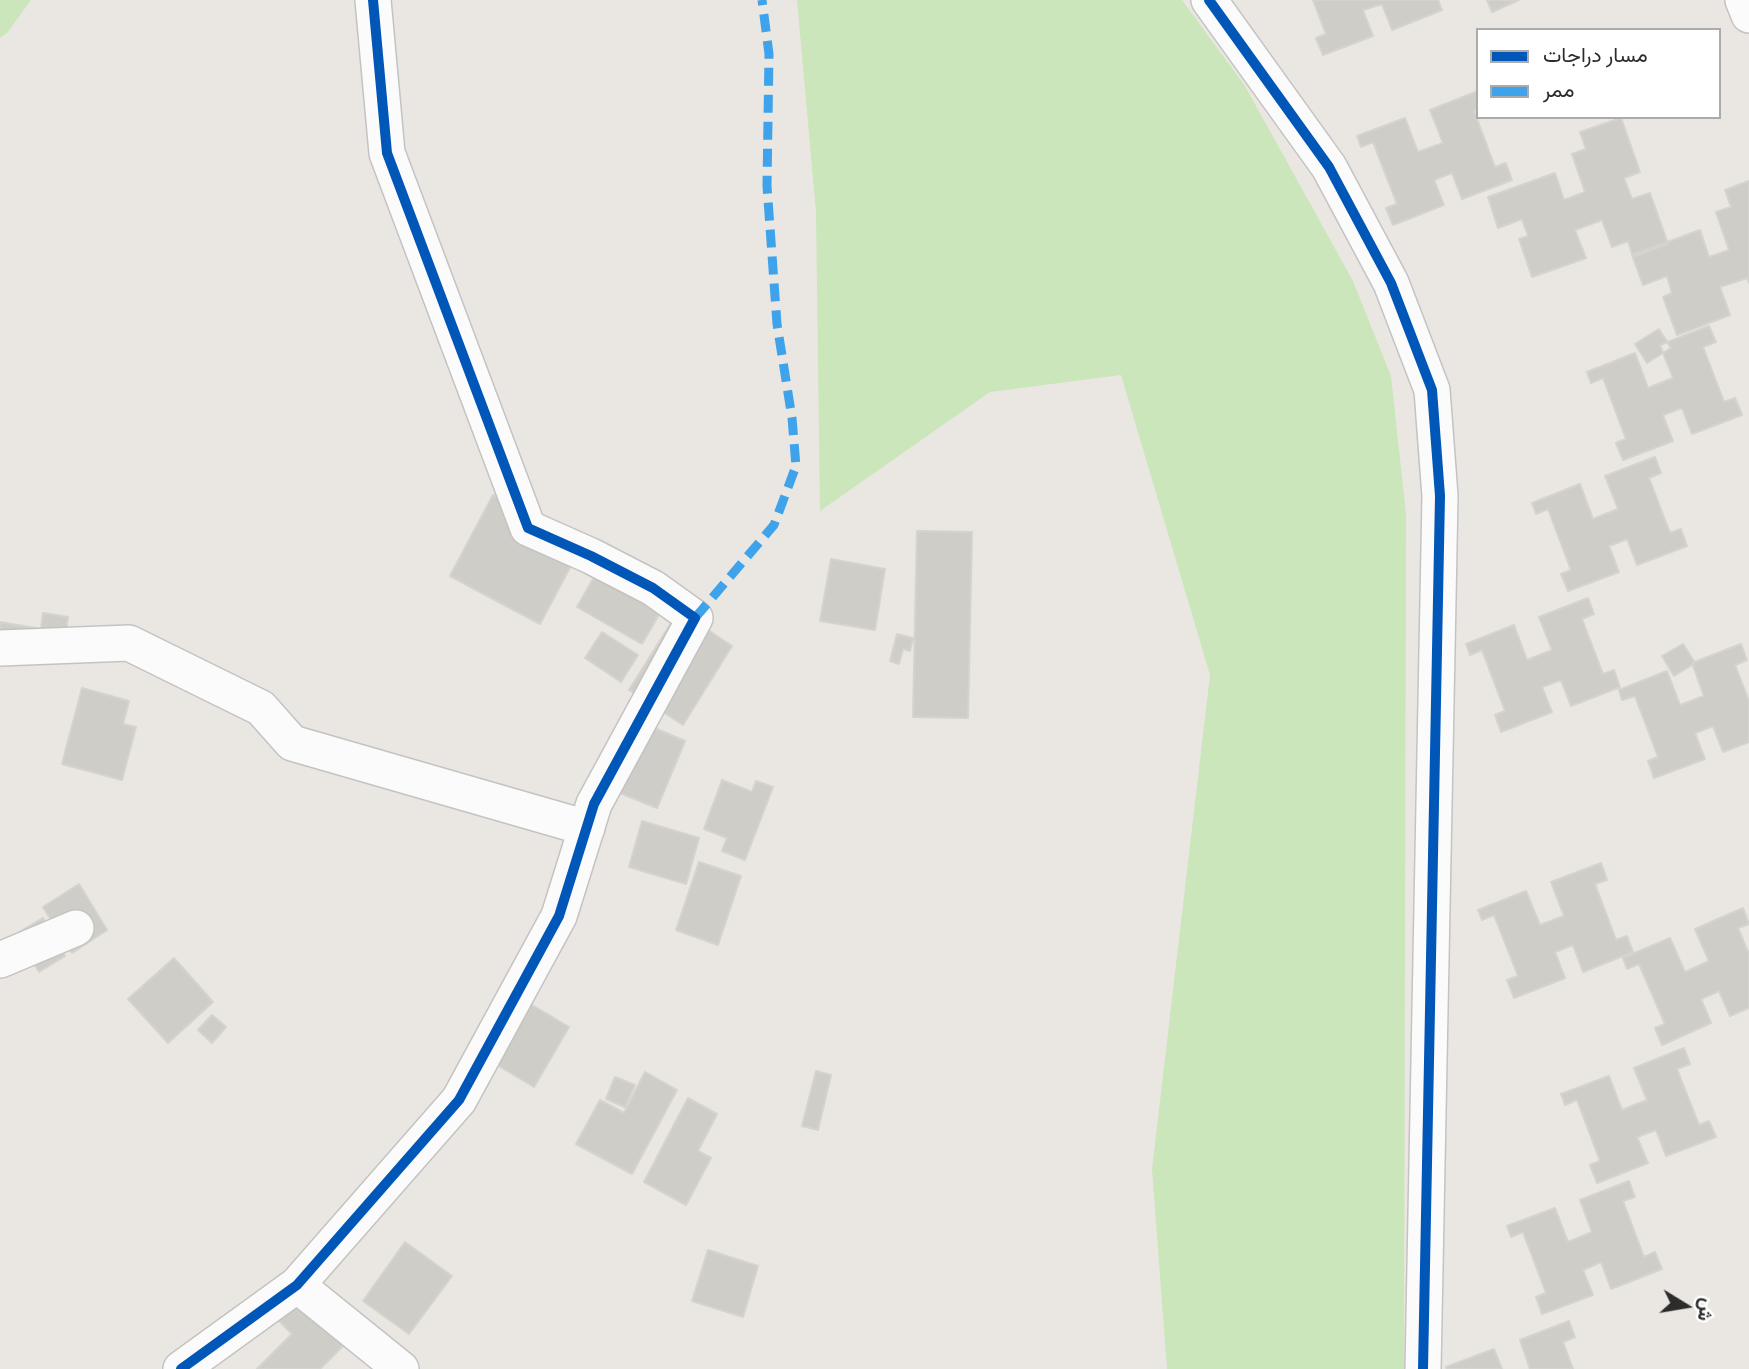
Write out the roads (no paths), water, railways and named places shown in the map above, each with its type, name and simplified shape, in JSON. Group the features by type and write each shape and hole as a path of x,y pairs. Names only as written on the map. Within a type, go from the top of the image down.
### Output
{"street":[{"path":"181,1369 297,1285 459,1100 559,916 594,804 695,618 653,588 528,528 387,153 373,0"},
{"path":"1209,0 1329,167 1391,283 1432,390 1440,496 1423,1369"},
{"path":"1743,0 1749,15"},
{"path":"0,648 129,643 261,708 292,743 587,828"},
{"path":"0,960 76,928"},
{"path":"297,1285 401,1369"}]}
